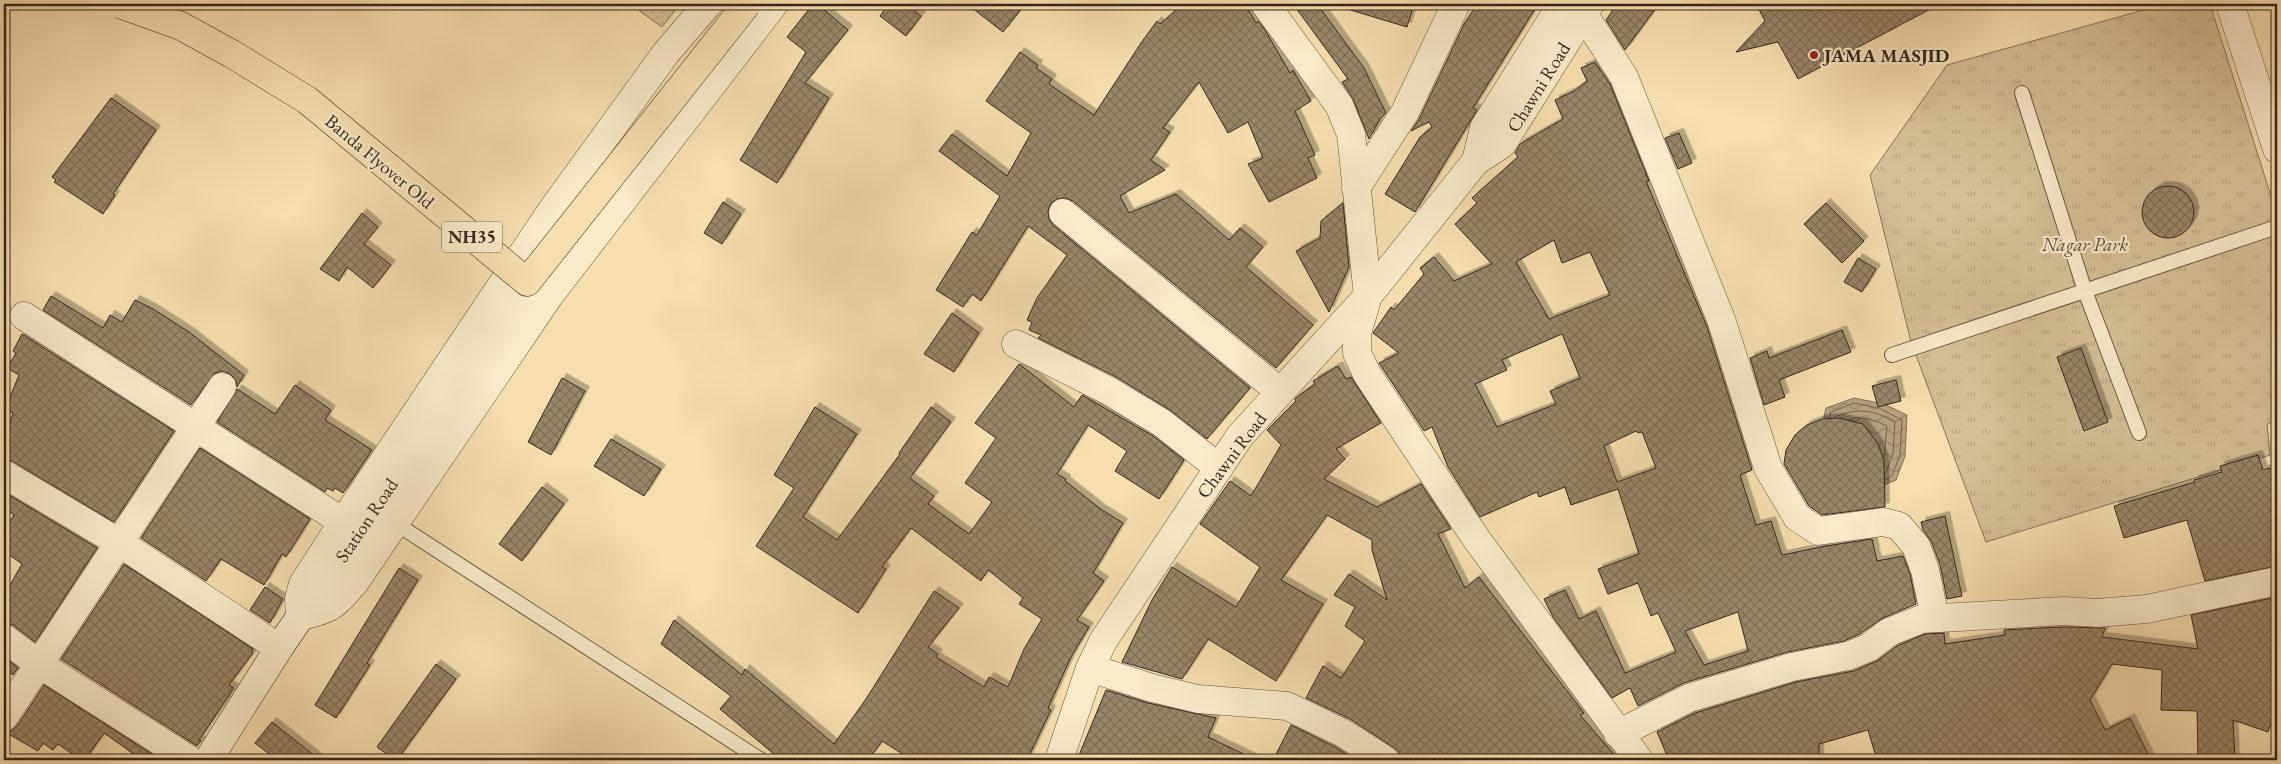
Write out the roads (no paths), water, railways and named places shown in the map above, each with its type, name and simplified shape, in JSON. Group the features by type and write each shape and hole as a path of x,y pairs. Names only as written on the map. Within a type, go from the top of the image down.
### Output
{"highway":[{"name":"Banda Flyover Old","path":"120,4 181,26 232,54 307,100 527,282"},
{"path":"527,282 746,4"}],"street":[{"path":"708,4 666,53 552,210 343,522 303,584 299,599 300,616 322,612 335,605 355,582 549,296 774,4"},
{"path":"1265,4 1339,105 1351,134 1368,296 1357,333 1357,353 1367,374 1475,537 1637,760"},
{"path":"1356,188 1405,112 1456,4"},
{"path":"2230,4 2277,149"},
{"path":"1578,6 1624,77 1722,322 1768,468 1783,494 1797,517 1818,531 1883,522 1899,526 1916,546 1925,570 1936,618"},
{"name":"Chawni Road","path":"1059,760 1090,668 1103,641 1240,436 1368,296 1476,161 1502,144 1578,6"},
{"path":"1063,213 1280,392"},
{"name":"Station Road","path":"208,760 300,616 527,282"},
{"path":"24,316 196,425 343,522"},
{"path":"1016,344 1109,391 1162,423 1219,468"},
{"path":"4,717 222,387"},
{"path":"4,474 118,542 279,648"},
{"path":"1618,734 1688,698 1792,667 1848,656 1868,648 1888,632 1922,619 2064,611 2097,613 2147,609 2277,581"},
{"path":"4,638 39,664 190,760"},
{"path":"1090,668 1152,688 1198,699 1287,706 1343,733 1385,760"}],"lane":[{"path":"2022,93 2085,291 2139,433"},
{"path":"1892,355 2277,228"},
{"path":"395,523 761,760"}],"water":[{"path":"1854,398 1884,404 1907,415 1905,456 1896,480 1863,494 1823,421 1826,408"}],"place":[{"name":"JAMA MASJID","path":"1814,55"}],"park label":[{"name":"Nagar Park","path":"2085,244"}]}
